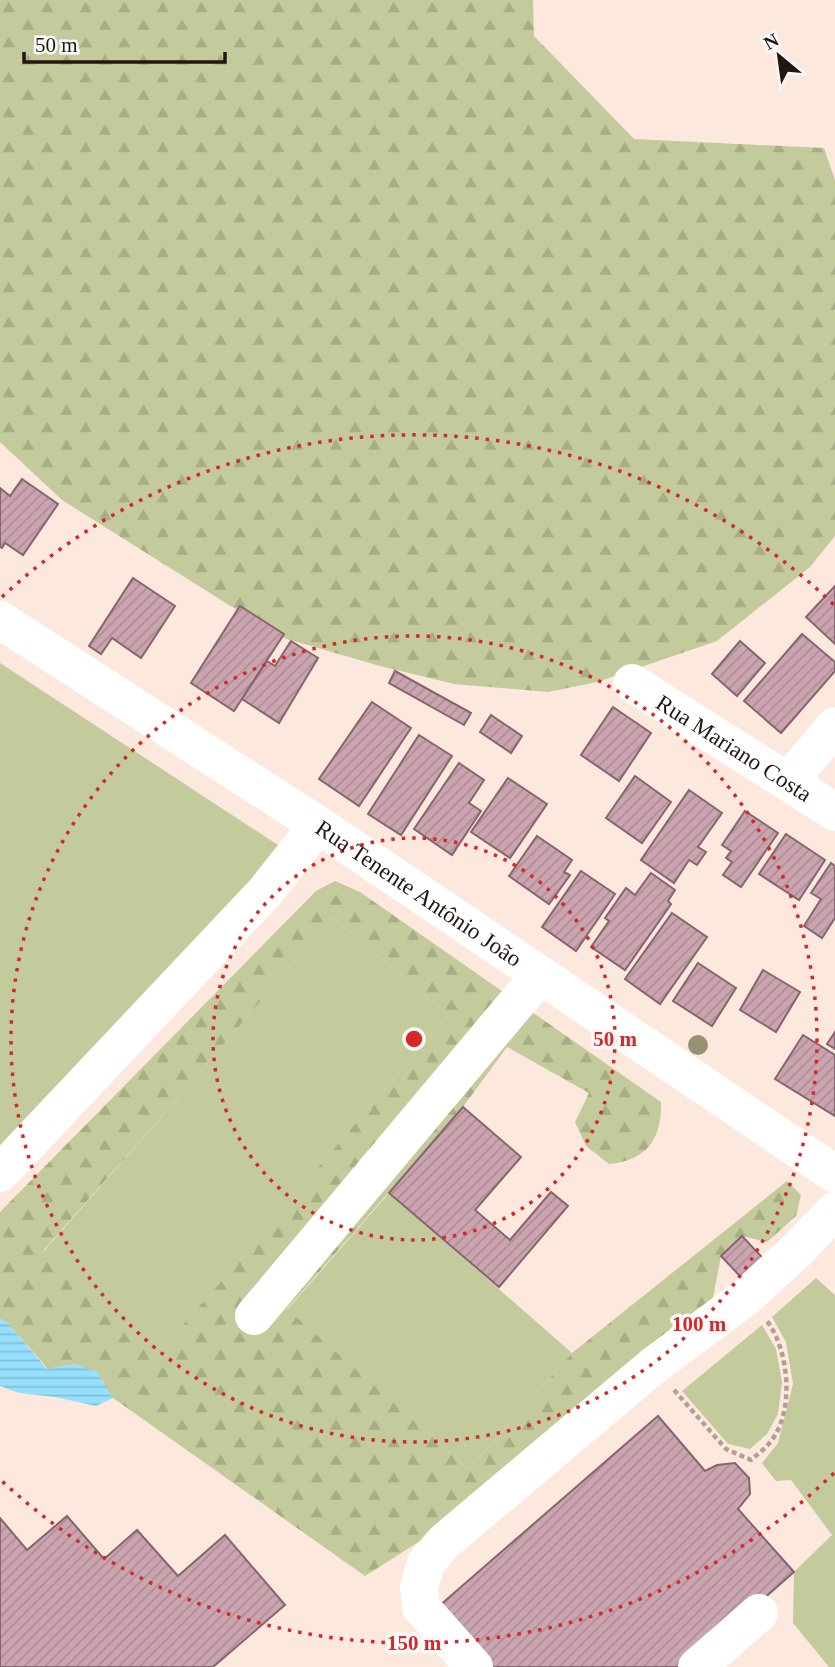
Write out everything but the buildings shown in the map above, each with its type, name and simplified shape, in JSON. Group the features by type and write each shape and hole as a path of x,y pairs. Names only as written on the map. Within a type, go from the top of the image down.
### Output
{"street":[{"name":"Rua Tenente Antônio João","path":"0,620 318,825 835,1174"},
{"name":"Rua Mariano Costa","path":"632,683 835,812"},
{"path":"788,782 835,726"},
{"path":"0,1173 265,892 318,825"},
{"path":"254,1316 540,975"},
{"path":"474,1667 421,1607 419,1587 426,1563 444,1542 653,1366 747,1296 835,1211"},
{"path":"697,1667 759,1612"}],"path":[{"path":"653,1366 726,1449 751,1460 772,1440 784,1414 786,1379 781,1347 770,1324 747,1296"}],"green space":[{"path":"0,0 533,0 534,36 634,139 824,148 835,180 835,536 810,567 717,641 597,682 548,692 454,684 280,637 62,500 0,442"},
{"path":"0,663 284,849 0,1163"},
{"path":"335,881 360,892 661,1102 659,1127 650,1145 633,1158 609,1164 586,1146 575,1122 589,1093 507,1047 463,1107 287,1309 469,1469 572,1353 787,1181 801,1195 796,1216 767,1242 742,1236 721,1256 712,1303 445,1525 365,1576 113,1398 97,1372 75,1364 48,1369 7,1322 0,1319 0,1212 316,891","holes":["332,917 448,1015 314,1172 301,1191 159,1352 43,1251"]},
{"path":"332,917 448,1015 314,1172 301,1191 159,1353 43,1252"},
{"path":"389,1193 572,1353 469,1469 287,1310"},
{"path":"816,1278 835,1295 835,1667 829,1667 793,1623 794,1572 832,1535 791,1480 776,1481 762,1463 778,1443 793,1384 786,1342 772,1317"},
{"path":"762,1325 776,1349 782,1382 778,1414 767,1434 750,1449 728,1444 682,1391"}],"water":[{"path":"0,1319 7,1322 47,1369 75,1364 97,1372 113,1398 96,1406 19,1393 0,1386"}]}
